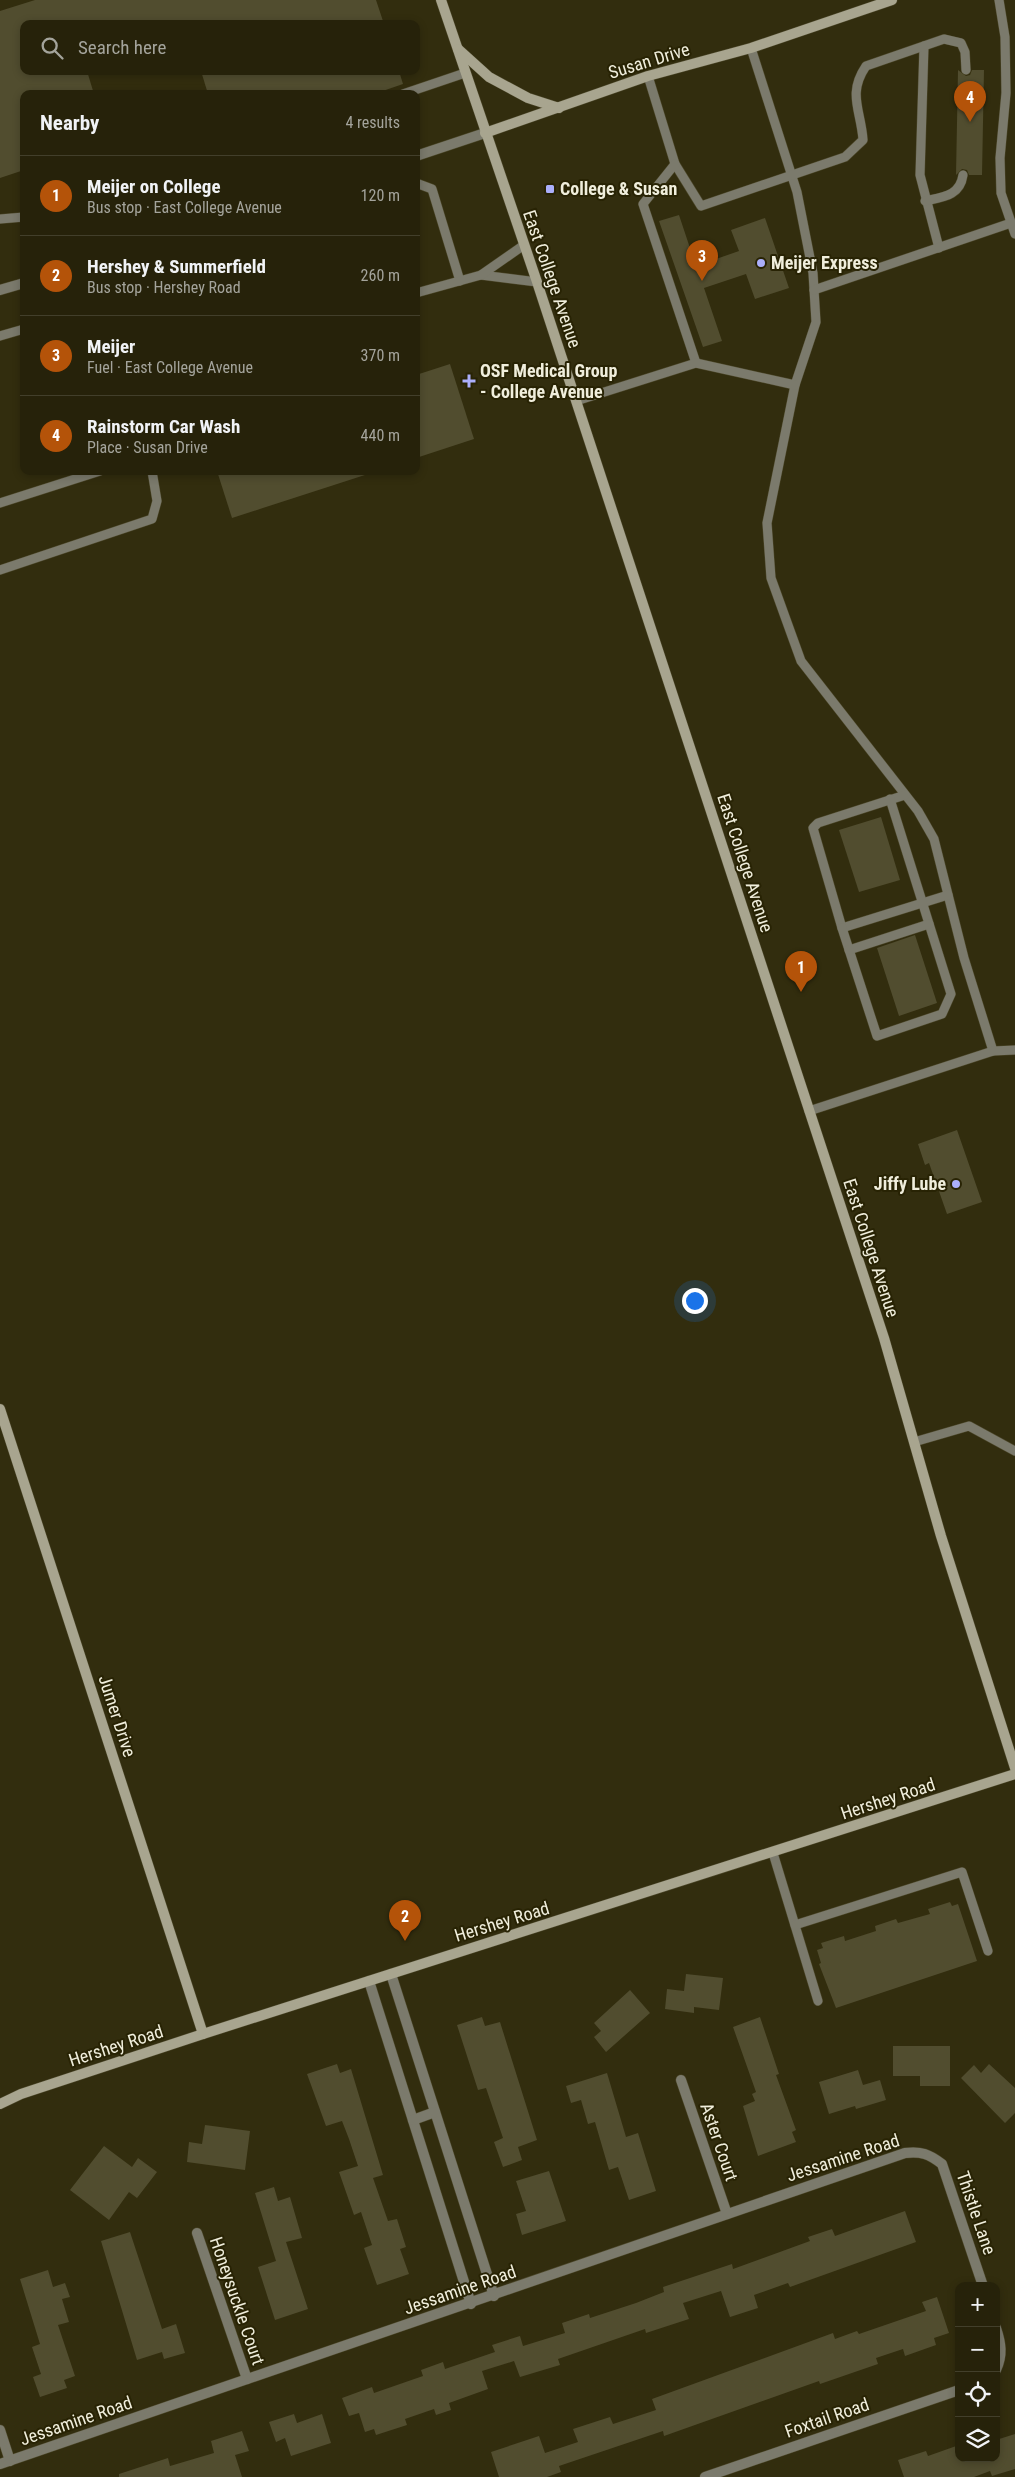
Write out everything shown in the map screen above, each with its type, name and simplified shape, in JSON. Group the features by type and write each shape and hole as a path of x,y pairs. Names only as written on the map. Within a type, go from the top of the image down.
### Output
{"main road":[{"name":"East College Avenue","path":"441,0 576,401 884,1338 914,1442 1015,1768"},
{"name":"Susan Drive","path":"485,133 648,76 751,48 892,0"},
{"path":"457,47 489,77 528,98 559,108"},
{"name":"Jumer Drive","path":"0,1408 2,1421 203,2034"},
{"name":"Hershey Road","path":"0,2104 21,2094 203,2034 1015,1774"}],"street":[{"name":"Susan Drive","path":"420,155 485,133"},
{"path":"0,290 20,284"},
{"path":"391,1974 494,2296"},
{"path":"369,1981 471,2304"},
{"name":"Aster Court","path":"681,2080 727,2214"},
{"path":"413,2120 435,2112"},
{"name":"Jessamine Road","path":"0,2464 471,2304 905,2153 918,2151 930,2155"},
{"name":"Thistle Lane","path":"930,2155 942,2164 949,2180 982,2282"},
{"name":"Honeysuckle Court","path":"197,2233 247,2379"},
{"path":"1000,2338 1002,2358 1000,2362"},
{"name":"Foxtail Road","path":"705,2477 955,2391"},
{"path":"0,2430 10,2461"}],"lane":[{"path":"999,0 1005,37 1006,93 1000,158 1001,192 1012,212 1011,223 1015,234"},
{"path":"648,76 675,164 701,206 845,157 855,150 863,140 855,91 866,66 944,39 961,43 965,52 966,70"},
{"path":"924,46 920,175 925,201 939,248"},
{"path":"751,48 791,174 811,264 816,322 794,385 767,522 771,578 801,661 918,811 934,838 964,958 994,1051"},
{"path":"415,90 465,73"},
{"path":"675,164 643,204 696,363"},
{"path":"925,201 955,193 962,185 963,175"},
{"path":"420,184 432,189 460,281"},
{"path":"0,219 20,217"},
{"path":"814,290 1011,223"},
{"path":"420,291 481,275 524,246"},
{"path":"481,275 536,282"},
{"path":"0,336 20,330"},
{"path":"576,401 696,363 794,385"},
{"path":"0,503 88,475"},
{"path":"0,570 152,519 157,501 153,475"},
{"path":"890,800 951,994 942,1014 877,1036 842,928 813,828 818,823 905,795"},
{"path":"842,928 948,895"},
{"path":"849,950 929,924"},
{"path":"809,1111 994,1051 1015,1050"},
{"path":"914,1442 969,1426 1015,1451"},
{"path":"773,1853 818,2001"},
{"path":"795,1924 962,1872 988,1950"}],"building":[{"path":"35,0 376,0 383,20 20,20 20,75 88,75 93,90 20,90 20,171 0,178 0,11"},
{"path":"958,70 966,76 970,75 972,70 984,70 982,175 969,175 967,170 962,169 956,175"},
{"path":"202,75 400,75 403,84 386,90 207,90"},
{"path":"679,215 696,266 739,251 731,230 765,218 789,288 755,299 746,274 704,288 722,341 703,347 659,221"},
{"path":"450,364 474,439 420,457 420,374"},
{"path":"218,475 365,475 232,518"},
{"path":"881,817 900,880 859,892 839,830"},
{"path":"915,935 937,1003 899,1016 877,948"},
{"name":"Jiffy Lube","path":"957,1130 982,1202 947,1214 929,1163 925,1165 918,1144"},
{"path":"950,1902 952,1906 958,1904 977,1961 836,2008 819,1964 821,1963 817,1950 823,1948 821,1943 844,1936 845,1941 876,1931 875,1926 896,1919 898,1923 930,1914 928,1909"},
{"path":"686,1974 723,1978 719,2010 694,2007 694,2013 665,2009 667,1989 684,1991"},
{"path":"630,1990 650,2013 606,2052 594,2037 601,2031 594,2023"},
{"path":"482,2017 485,2026 500,2022 537,2140 518,2147 522,2160 503,2167 494,2142 503,2138 486,2088 478,2090 457,2025"},
{"path":"760,2017 779,2074 776,2075 796,2130 792,2132 796,2142 758,2156 743,2106 755,2101 752,2094 756,2092 733,2027"},
{"path":"893,2046 950,2046 950,2086 920,2086 920,2076 893,2076"},
{"path":"337,2064 340,2073 351,2069 383,2175 373,2178 388,2221 397,2219 406,2247 400,2249 409,2274 377,2285 364,2248 372,2245 361,2212 354,2215 339,2172 358,2166 342,2121 326,2126 307,2074"},
{"path":"989,2064 1015,2088 1015,2113 1005,2123 961,2078 974,2065 981,2073"},
{"path":"858,2070 863,2085 880,2080 886,2100 856,2109 855,2106 829,2114 819,2082"},
{"path":"607,2073 626,2137 638,2133 656,2191 629,2200 618,2167 609,2170 595,2122 588,2124 581,2100 571,2103 566,2086"},
{"path":"205,2125 250,2131 245,2170 187,2162 189,2142 202,2144"},
{"path":"104,2146 132,2167 138,2158 157,2172 137,2198 129,2192 109,2220 70,2190"},
{"path":"549,2171 566,2221 522,2235 516,2214 526,2211 516,2181"},
{"path":"274,2187 278,2201 290,2197 302,2238 286,2242 308,2309 275,2320 258,2267 276,2261 255,2193"},
{"path":"905,2211 916,2242 790,2287 788,2283 754,2295 758,2308 730,2317 721,2291 683,2303 689,2319 646,2333 645,2329 558,2359 560,2365 520,2377 514,2361 482,2371 488,2389 449,2403 451,2410 436,2415 434,2409 405,2419 407,2425 376,2435 374,2429 365,2432 359,2413 349,2416 342,2398 372,2387 374,2393 423,2376 421,2370 443,2362 445,2369 495,2352 492,2345 520,2336 523,2346 565,2333 562,2323 589,2314 590,2318 636,2303 664,2292 663,2287 732,2264 733,2269 810,2241 808,2237 832,2229 835,2236"},
{"path":"130,2232 162,2329 176,2324 185,2353 164,2359 162,2352 137,2360 101,2241"},
{"path":"48,2270 53,2287 65,2283 70,2297 62,2299 69,2322 58,2325 75,2376 64,2380 67,2388 40,2397 33,2377 41,2374 32,2347 40,2344 20,2279"},
{"path":"937,2297 949,2333 934,2338 936,2345 905,2356 903,2349 876,2358 878,2364 820,2384 819,2381 664,2436 663,2431 559,2466 561,2472 547,2477 499,2477 491,2452 539,2436 545,2453 578,2442 573,2429 610,2417 613,2424 656,2410 652,2399 833,2333 835,2339 857,2331 859,2334 926,2311 922,2302"},
{"path":"294,2414 297,2423 322,2414 331,2443 291,2456 285,2438 276,2442 269,2422"},
{"path":"242,2431 249,2451 235,2455 242,2477 119,2477 119,2474 168,2458 170,2466 214,2453 211,2441"},
{"path":"1015,2434 1015,2469 992,2476 990,2471 974,2477 904,2477 898,2460 926,2451 928,2456 955,2446 955,2462 1000,2462 1000,2439"}],"place":[{"name":"Rainstorm Car Wash","path":"970,122"},
{"name":"College & Susan","path":"550,189"},
{"name":"Meijer Express","path":"761,263"},
{"name":"Meijer","path":"702,281"},
{"name":"OSF Medical Group - College Avenue","path":"469,381"},
{"name":"Meijer on College","path":"801,992"},
{"name":"Jiffy Lube","path":"956,1184"},
{"name":"Hershey & Summerfield","path":"405,1941"}]}
